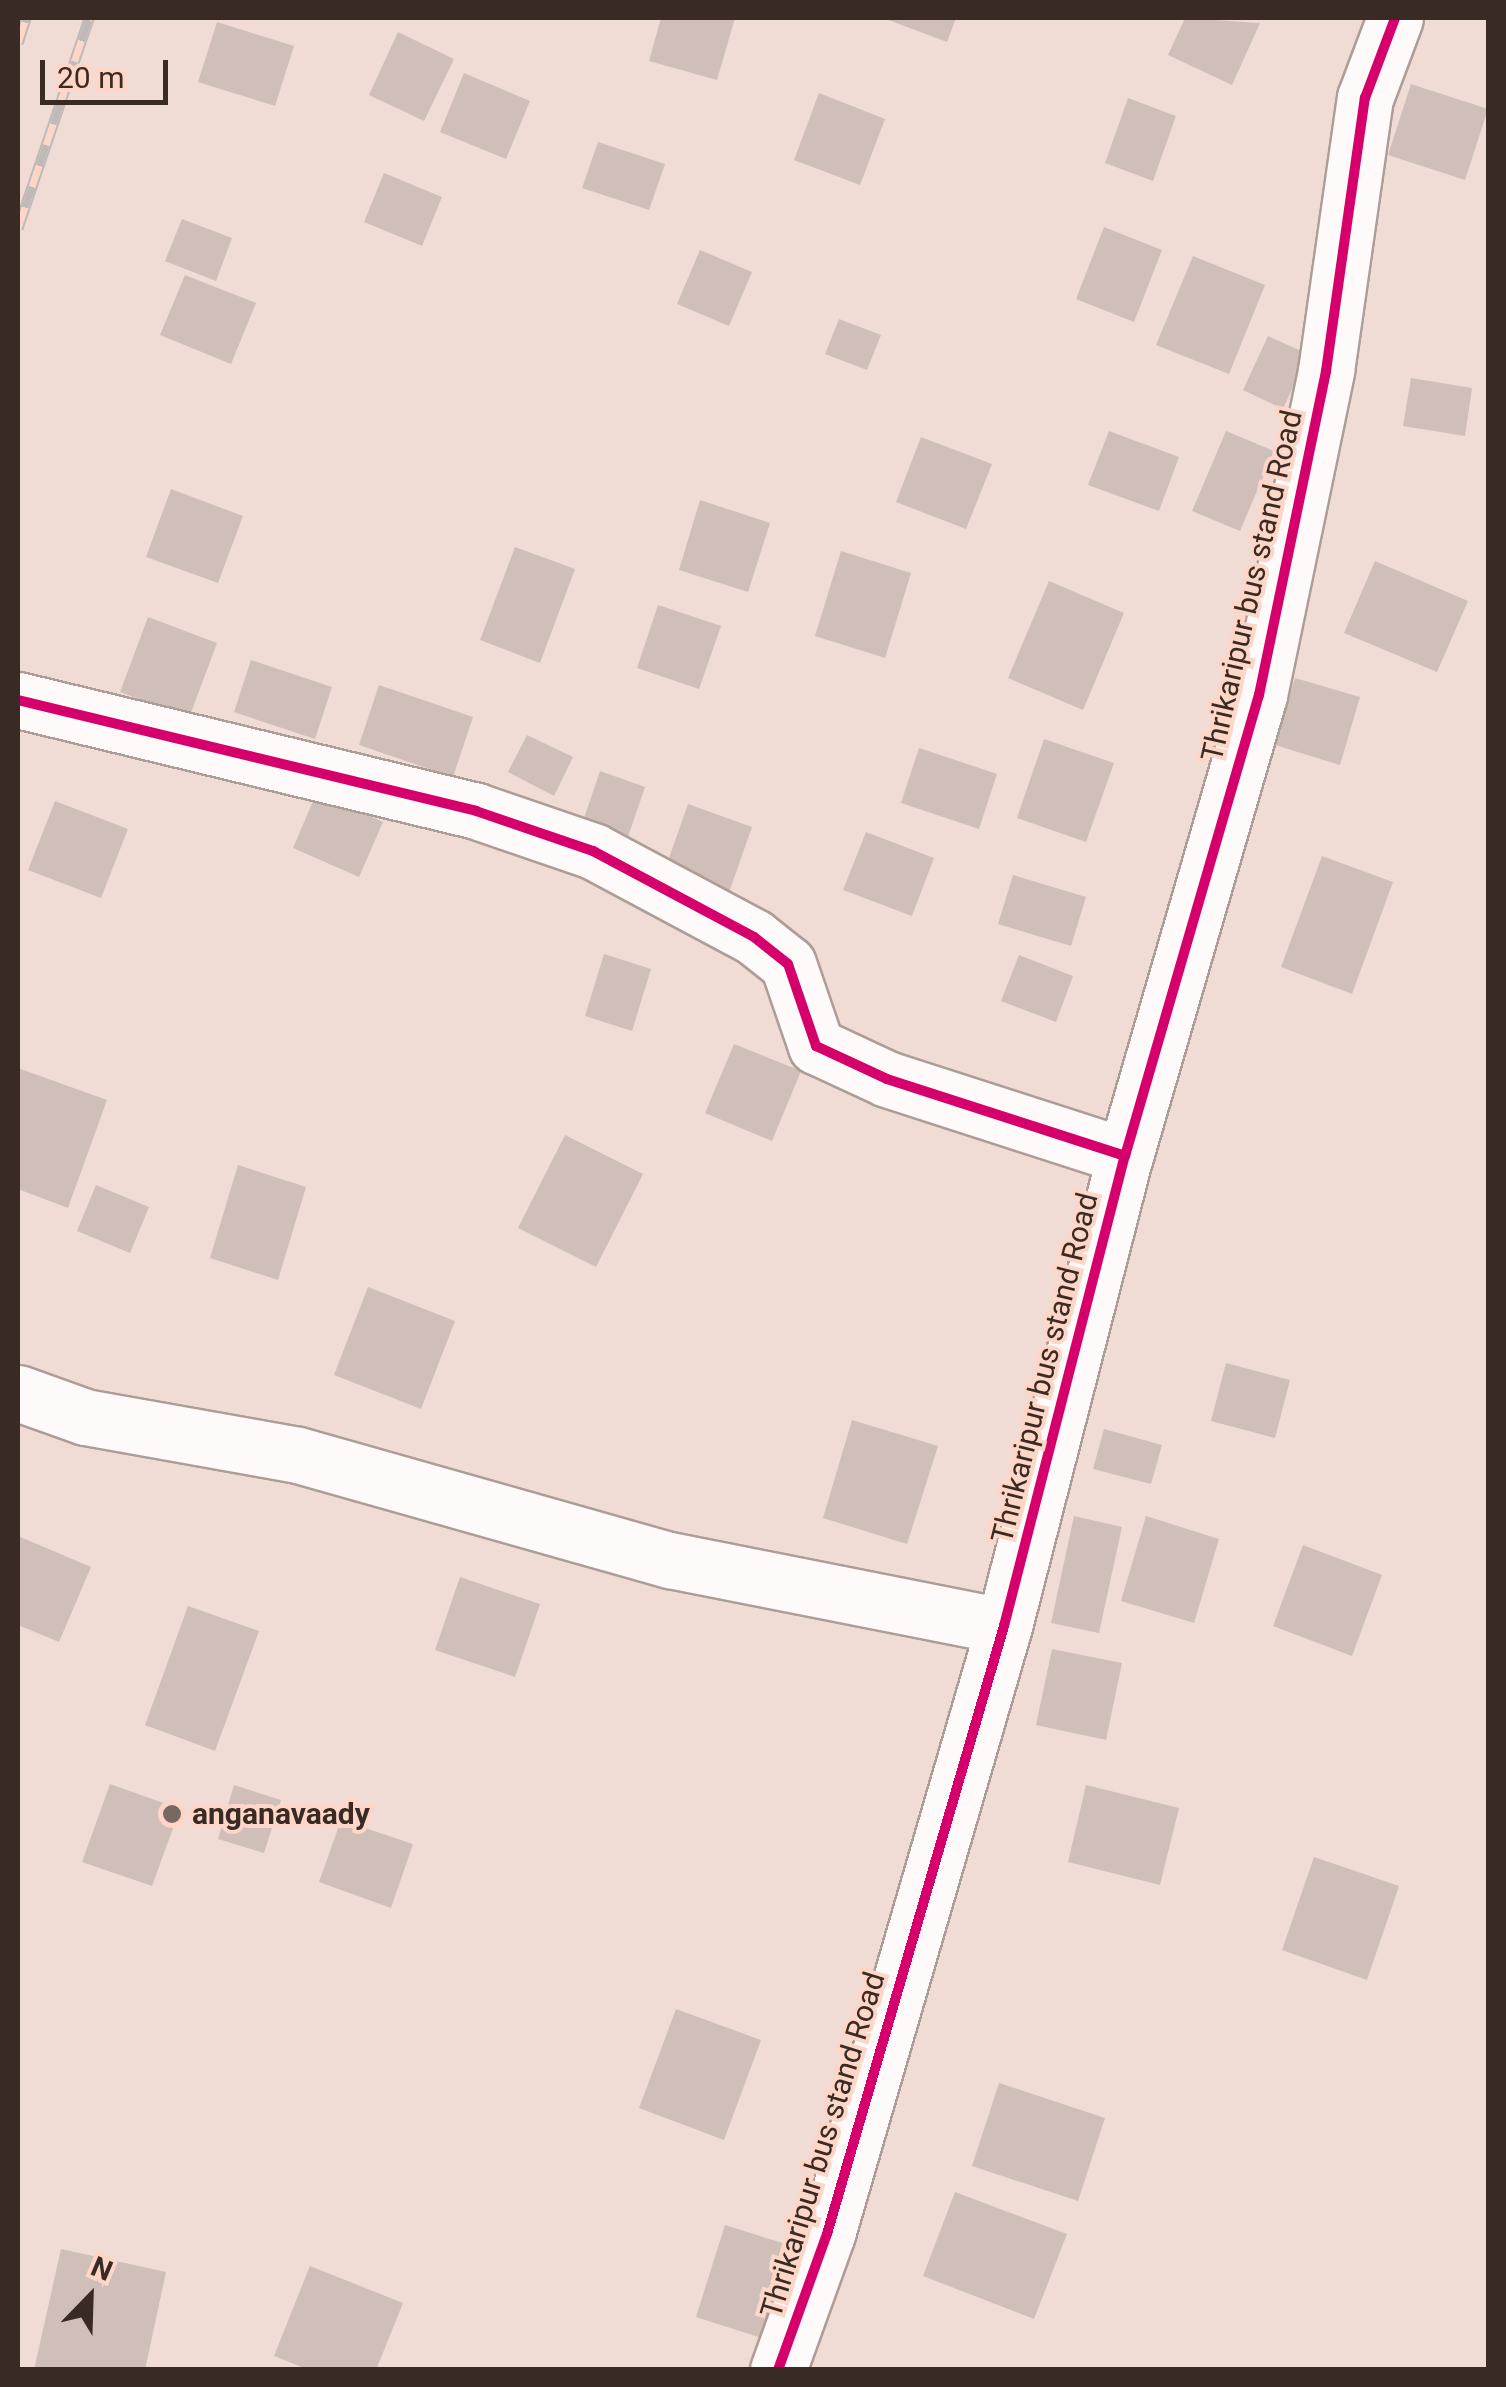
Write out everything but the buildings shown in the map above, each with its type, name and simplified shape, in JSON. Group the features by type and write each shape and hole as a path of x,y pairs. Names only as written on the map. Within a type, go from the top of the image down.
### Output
{"street":[{"name":"Thrikaripur bus stand Road","path":"778,2370 827,2234 1004,1626 1125,1156 1259,695 1326,370 1365,98 1395,18"},
{"path":"18,700 476,812 593,851 754,937 788,964 816,1046 888,1079 1125,1156"},
{"path":"18,1393 86,1418 298,1455 670,1560 1004,1626"}],"railway":[{"path":"18,43 26,18"},
{"path":"18,228 89,18"}],"cycle path":[{"path":"778,2370 827,2234 1004,1626 1125,1156 1259,695 1326,371 1365,98 1395,18"},
{"path":"18,700 476,811 593,851 754,937 788,964 816,1046 887,1079 1125,1156"}],"place":[{"name":"anganavaady","path":"172,1814"}]}
